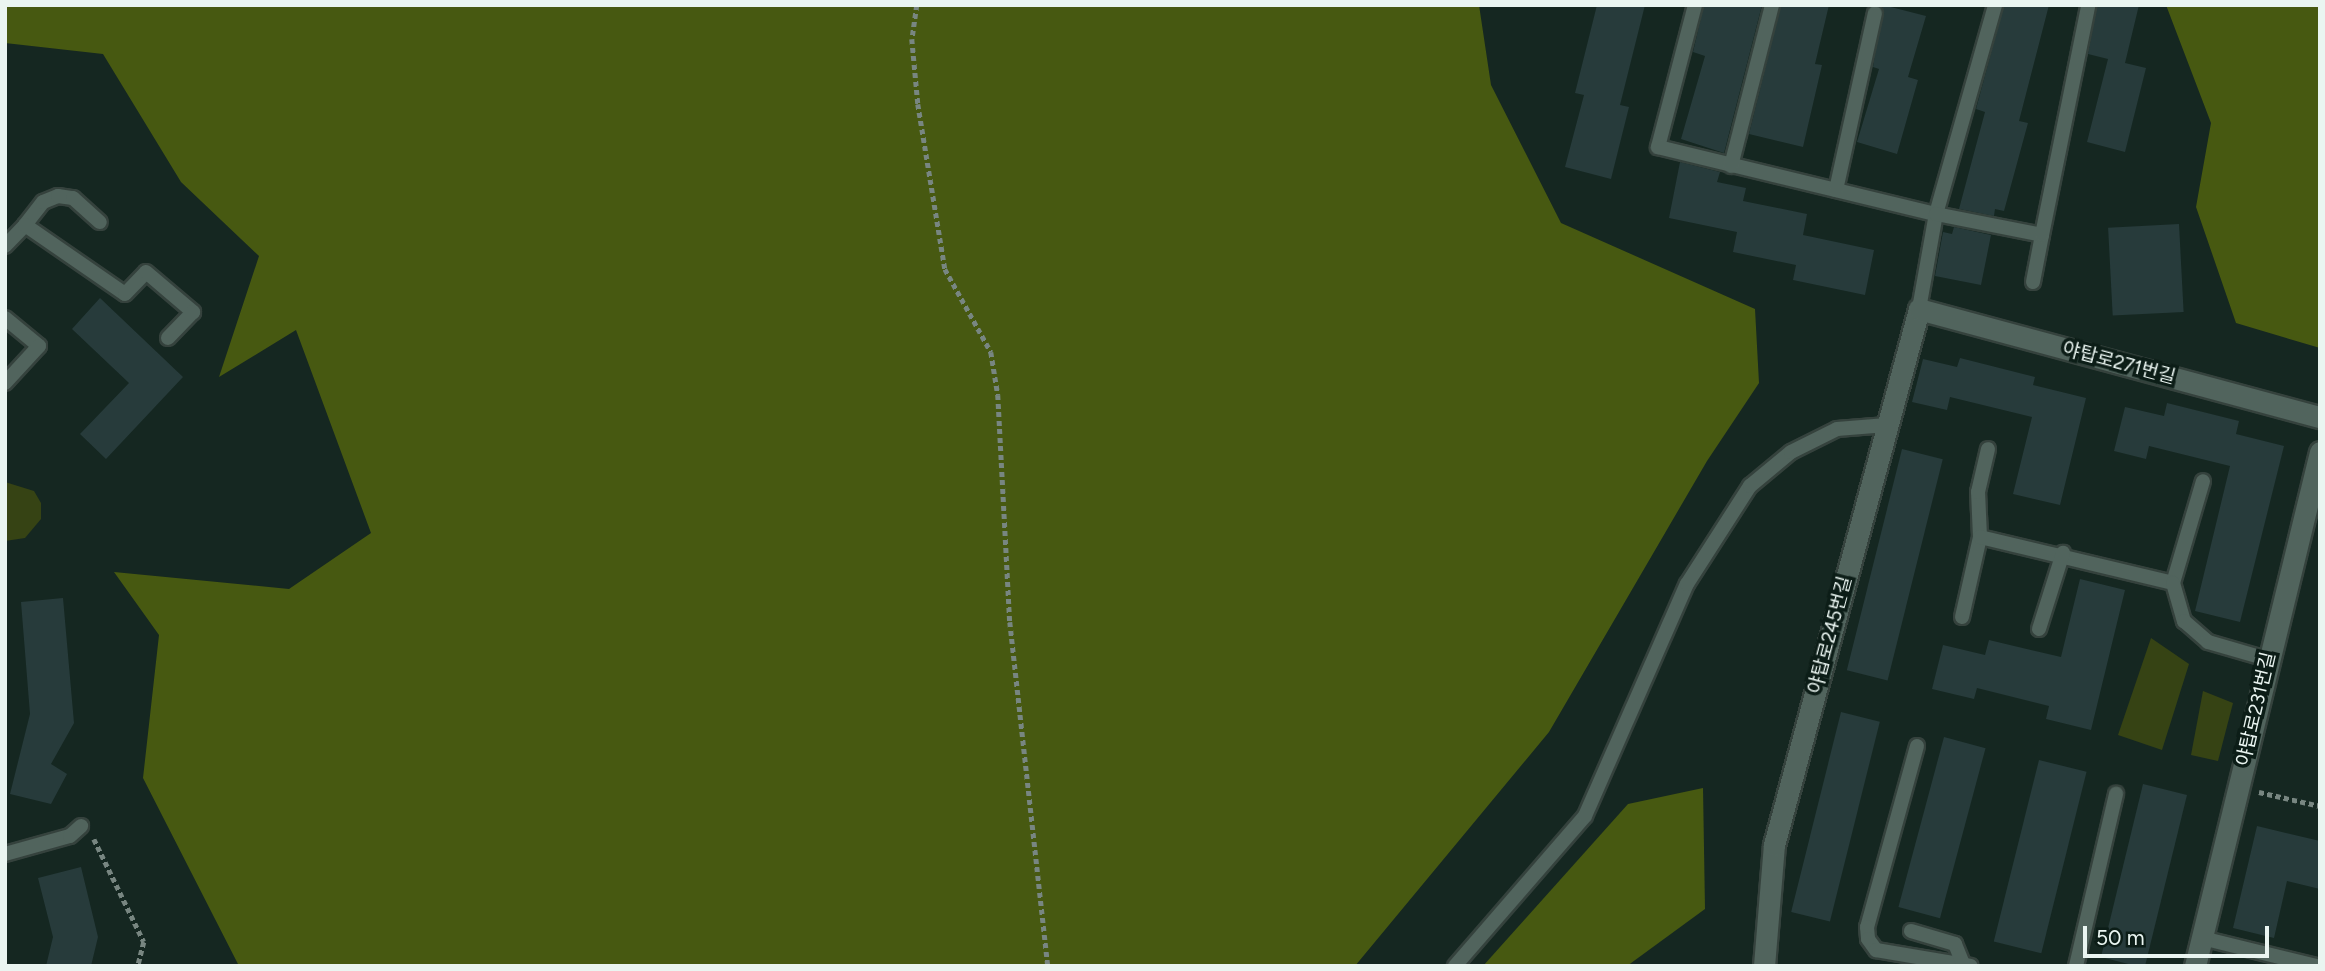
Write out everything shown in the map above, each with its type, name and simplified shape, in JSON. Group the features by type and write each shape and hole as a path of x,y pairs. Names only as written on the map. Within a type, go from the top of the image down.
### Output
{"street":[{"name":"야탑로271번길","path":"1919,309 2320,417"},
{"name":"야탑로245번길","path":"1764,966 1774,845 1919,309"},
{"name":"야탑로231번길","path":"2195,966 2267,659 2320,452"}],"lane":[{"path":"1695,5 1658,147 1936,214 2042,235"},
{"path":"1731,166 1772,5"},
{"path":"1919,309 1936,214 1995,5"},
{"path":"2033,282 2088,6"},
{"path":"1836,190 1875,13"},
{"path":"5,246 26,225 43,202 58,196 74,198 100,222"},
{"path":"26,225 125,294 146,272 193,312 168,338"},
{"path":"5,318 39,346 5,383"},
{"path":"1455,966 1585,816 1687,584 1750,486 1791,452 1837,429 1887,425"},
{"path":"1962,617 1980,537 1978,492 1988,449"},
{"path":"2203,481 2173,583 2184,621 2208,642 2267,659"},
{"path":"1980,537 2063,554 2173,583"},
{"path":"2039,629 2063,554"},
{"path":"1917,746 1867,927 1868,939 1876,950 1967,965"},
{"path":"2076,966 2116,794"},
{"path":"5,854 70,836 81,826"},
{"path":"1911,931 1955,944 1967,965"},
{"path":"2202,938 2316,966"}],"path":[{"path":"917,5 912,39 918,104 945,269 991,352 998,395 1010,622 1048,966"},
{"path":"2238,788 2320,806"},
{"path":"81,826 92,835 124,894 144,942 138,966"}],"green space":[{"path":"5,5 1479,5 1491,85 1561,223 1755,309 1759,383 1707,461 1549,732 1355,966 239,966 143,778 159,635 114,572 289,589 371,533 296,330 219,377 259,256 181,182 103,54 5,43"},
{"path":"2166,5 2320,5 2320,348 2236,323 2196,207 2211,123"},
{"path":"5,482 34,491 41,503 41,519 25,538 5,541"},
{"path":"2151,638 2189,664 2162,750 2118,735"},
{"path":"2203,691 2233,703 2218,761 2191,755"},
{"path":"1703,788 1705,909 1627,966 1483,966 1628,804"}],"building":[{"path":"1597,5 1645,5 1620,105 1629,107 1611,179 1565,167 1584,95 1575,93"},
{"path":"1704,5 1762,5 1724,153 1681,139 1705,56 1693,52"},
{"path":"1781,5 1829,5 1815,64 1822,65 1803,147 1749,134"},
{"path":"1883,5 1926,16 1908,77 1918,80 1897,154 1857,142 1879,69 1873,67"},
{"path":"2004,5 2049,5 2019,121 2028,123 2004,211 1995,209 1994,216 1959,209 1985,112 1976,109"},
{"path":"2097,5 2139,5 2125,63 2146,68 2125,152 2087,142 2108,59 2088,54"},
{"path":"1680,162 1720,172 1717,182 1746,188 1743,201 1807,214 1803,235 1874,250 1865,295 1793,280 1796,265 1733,252 1737,232 1669,218"},
{"path":"2179,224 2184,312 2113,316 2108,228"},
{"path":"1954,227 1991,235 1981,285 1935,276 1943,232 1952,234"},
{"path":"100,298 183,377 106,459 80,434 129,383 72,329"},
{"path":"1960,358 2035,377 2033,385 2086,398 2060,505 2013,494 2032,417 1950,397 1947,410 1912,402 1923,359 1957,367"},
{"path":"2167,403 2239,421 2236,434 2284,446 2240,622 2195,611 2230,466 2149,446 2146,459 2114,451 2125,407 2164,416"},
{"path":"1902,449 1943,459 1888,680 1847,670"},
{"path":"2080,579 2125,590 2091,730 2046,719 2049,706 1977,688 1974,699 1932,689 1943,645 1985,655 1989,640 2061,657"},
{"path":"63,598 74,723 51,764 67,774 51,804 10,794 30,714 21,602"},
{"path":"1841,712 1880,722 1830,922 1791,912"},
{"path":"1944,737 1986,748 1940,918 1898,907"},
{"path":"2039,760 2087,772 2041,953 1994,941"},
{"path":"2143,784 2187,795 2145,966 2136,966 2101,957"},
{"path":"2257,826 2320,841 2320,889 2287,881 2274,938 2233,928"},
{"path":"81,867 98,937 91,966 46,966 53,937 38,878"}]}
